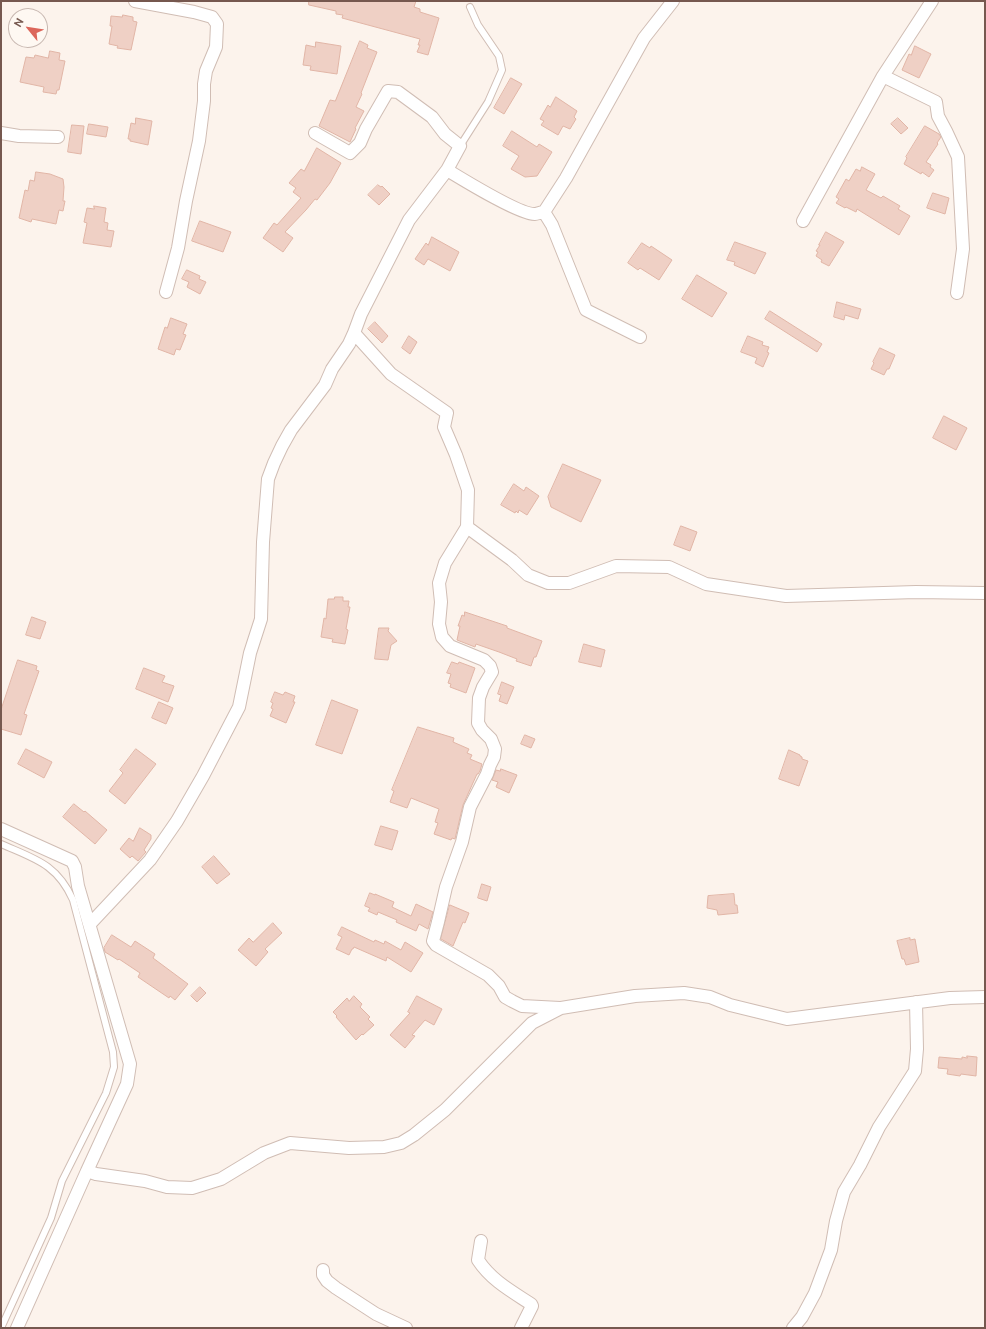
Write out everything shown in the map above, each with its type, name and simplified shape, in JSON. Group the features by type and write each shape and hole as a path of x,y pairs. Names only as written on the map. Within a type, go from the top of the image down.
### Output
{"street":[{"path":"135,1 194,12 212,17 217,24 216,47 206,71 204,84 204,101 199,141 186,201 178,248 166,292"},
{"path":"447,170 502,202 534,214 544,212 566,178 644,38 673,1"},
{"path":"803,221 884,76 932,1"},
{"path":"884,76 936,102 938,116 958,157 963,249 957,293"},
{"path":"90,924 150,860 177,821 203,776 239,707 250,653 261,619 263,542 268,479 274,463 291,430 325,385 332,369 349,344 361,314 409,220 447,170 460,146 445,134 432,118 398,92 388,91 366,129 360,143 350,153 315,133"},
{"path":"1,133 19,136 58,137"},
{"path":"544,212 552,226 586,310 640,337"},
{"path":"354,333 391,374 447,413 444,427 456,455 468,490 467,527 445,563 439,583 441,602 439,624 442,637 450,646 484,660 490,666 492,672 483,687 479,698 478,723 482,730 491,739 495,749 494,757 487,774 470,807 462,842 446,887 433,941 436,945 488,975 499,986 505,997 522,1006 561,1008 635,996 684,993 710,998 730,1005 787,1019 950,998 985,997"},
{"path":"467,527 512,560 528,575 548,583 569,583 616,566 669,567 706,584 786,596 916,592 985,593"},
{"path":"1,829 72,861 75,867 78,886 130,1064 126,1084 17,1328"},
{"path":"793,1328 802,1317 815,1293 831,1250 836,1221 844,1192 879,1127 915,1071 917,1049 916,1002"},
{"path":"87,1172 145,1181 167,1187 192,1188 221,1178 264,1153 290,1143 349,1148 384,1147 401,1143 414,1135 445,1110 532,1023 561,1008"},
{"path":"481,1241 478,1260 484,1270 532,1306 521,1328"},
{"path":"323,1270 323,1275 327,1281 336,1288 376,1314 406,1328"}],"lane":[{"path":"460,146 488,102 502,70 499,56 478,25 470,7"},
{"path":"1,844 46,865 60,878 68,890 73,900 113,1052 114,1067 106,1093 62,1181 51,1218 1,1328"}],"building":[{"path":"309,1 416,1 414,7 420,9 420,12 439,18 428,55 417,52 420,45 418,45 420,39 342,18 343,15 336,14 336,11 309,5"},
{"path":"123,15 133,17 133,21 137,22 131,50 117,48 118,46 109,44 112,26 110,26 111,16 122,17"},
{"path":"360,41 368,45 367,48 377,52 356,107 364,111 355,128 356,129 350,142 319,126 330,100 335,101"},
{"path":"316,42 341,46 337,74 310,70 311,66 303,65 306,45 315,47"},
{"path":"915,46 931,54 919,78 902,70 909,54 911,55"},
{"path":"50,51 60,53 59,60 65,61 59,90 57,90 56,94 43,92 44,87 20,82 26,57 34,58 35,55 48,58"},
{"path":"511,78 522,84 504,114 494,108"},
{"path":"556,97 577,111 574,117 576,119 570,129 563,126 558,135 541,125 544,121 540,119 548,105 550,107"},
{"path":"136,118 152,121 148,145 130,141 130,139 128,139 131,123 135,124"},
{"path":"898,118 908,128 901,134 891,124"},
{"path":"89,124 108,127 106,137 87,134"},
{"path":"72,125 84,126 81,154 68,152"},
{"path":"925,126 939,134 941,137 926,162 931,165 930,167 934,170 929,177 922,172 921,174 904,164 907,158 906,157"},
{"path":"512,131 537,147 539,144 552,152 537,176 525,177 511,169 519,156 503,146"},
{"path":"317,148 341,163 330,183 317,200 315,199 285,232 293,238 283,252 263,238 274,223 277,225 301,198 293,192 296,188 289,183 301,169 304,171"},
{"path":"862,167 875,174 866,190 881,198 883,196 900,206 898,209 910,216 899,235 857,209 856,212 836,203 839,199 836,197 846,179 849,181 856,169 860,171"},
{"path":"36,172 50,174 63,179 63,201 65,201 63,211 59,210 56,224 32,219 31,222 19,218 25,190 28,191 30,180 34,181"},
{"path":"378,185 381,187 382,186 390,194 379,205 368,195"},
{"path":"933,193 949,198 945,214 927,208"},
{"path":"94,206 106,208 104,222 108,223 107,230 114,231 111,247 83,243 87,223 84,222 87,208 94,209"},
{"path":"200,221 231,232 223,252 192,241"},
{"path":"826,232 844,242 829,266 821,262 822,260 816,256 818,252 816,251"},
{"path":"432,237 459,252 450,271 428,259 424,265 415,259 426,243 428,245"},
{"path":"735,242 766,253 755,274 734,265 735,262 727,260"},
{"path":"642,243 650,248 651,246 672,260 659,280 640,268 638,270 628,263"},
{"path":"187,270 200,276 199,279 206,282 200,294 187,287 189,282 182,279"},
{"path":"697,275 727,293 712,317 682,299"},
{"path":"837,302 861,309 858,319 845,315 844,320 834,317"},
{"path":"770,311 822,344 817,352 765,319"},
{"path":"171,318 187,324 183,334 186,335 180,350 176,349 174,355 158,349 165,327 167,328"},
{"path":"375,322 388,336 382,343 368,329"},
{"path":"409,336 417,342 410,354 402,348"},
{"path":"748,336 763,342 762,345 769,347 767,352 769,353 763,367 755,363 757,358 741,352"},
{"path":"880,348 895,355 889,369 887,369 884,375 871,369"},
{"path":"944,416 967,428 956,450 933,438"},
{"path":"563,464 601,480 581,522 551,507 548,497"},
{"path":"514,484 524,491 526,487 539,496 527,515 519,510 518,513 516,511 515,513 501,505"},
{"path":"681,526 697,532 690,551 674,545"},
{"path":"335,597 343,597 343,601 349,601 348,607 350,607 346,629 348,630 345,644 332,642 333,639 321,637 324,618 326,619 328,599 334,599"},
{"path":"465,612 507,626 507,628 542,641 531,666 516,661 517,659 499,652 476,644 475,647 457,640 460,626 458,626 462,615 464,616"},
{"path":"32,617 46,622 40,639 26,635"},
{"path":"379,628 389,628 388,631 397,641 391,645 388,660 375,659"},
{"path":"584,644 605,650 601,667 579,662"},
{"path":"18,660 37,666 36,670 39,671 24,714 27,715 21,735 1,729 1,710"},
{"path":"452,662 458,664 459,662 475,668 466,693 450,687 451,684 448,683 451,674 447,673"},
{"path":"144,668 165,676 162,682 174,686 168,702 136,689"},
{"path":"502,682 514,687 507,704 499,701 501,695 498,694"},
{"path":"275,692 283,695 285,692 295,696 293,702 295,702 286,723 270,716 273,709 271,708 273,703 271,702"},
{"path":"332,700 358,710 342,754 316,745"},
{"path":"159,702 173,708 166,724 152,718"},
{"path":"418,727 454,738 453,742 469,749 467,753 472,755 470,759 482,764 463,805 455,839 452,838 451,840 434,834 438,823 435,822 439,809 411,798 407,808 390,802 394,791 392,790"},
{"path":"525,735 535,739 531,748 521,744"},
{"path":"26,749 52,762 44,778 18,764"},
{"path":"136,749 156,764 125,804 109,791 123,773 120,770"},
{"path":"789,750 800,755 802,759 808,761 799,786 779,779"},
{"path":"501,769 517,775 509,793 496,787 498,782 492,780 496,770 500,771"},
{"path":"74,804 84,812 85,811 107,830 95,844 63,817"},
{"path":"381,826 398,831 392,850 375,845"},
{"path":"140,828 151,835 151,839 144,850 146,852 138,861 132,856 130,858 120,849 129,838 133,841"},
{"path":"214,856 230,874 217,884 202,867"},
{"path":"482,884 491,887 487,901 478,898"},
{"path":"370,893 394,902 392,907 411,916 416,904 433,912 428,929 419,924 416,931 396,922 397,920 378,912 377,915 368,911 370,908 365,906"},
{"path":"734,894 735,905 737,905 738,913 718,915 717,910 707,908 708,896"},
{"path":"450,905 469,913 465,923 463,922 453,946 441,939"},
{"path":"273,923 282,933 265,949 268,952 256,966 238,950 249,938 253,942"},
{"path":"342,927 374,942 375,940 384,944 385,941 401,950 405,942 423,953 411,972 387,957 386,961 354,947 349,955 336,949 342,937 338,935"},
{"path":"112,935 131,947 135,941 155,954 153,958 188,984 175,1000 170,996 169,998 138,977 140,973 119,959 118,960 105,952 104,948"},
{"path":"910,938 910,940 915,939 919,962 906,965 904,959 902,959 897,941"},
{"path":"200,987 206,993 197,1002 191,996"},
{"path":"354,996 362,1004 360,1007 370,1017 368,1019 374,1025 356,1040 333,1012 347,998 349,1001"},
{"path":"417,996 442,1009 434,1025 425,1020 412,1035 415,1036 405,1048 390,1035 410,1013 408,1012"},
{"path":"967,1056 977,1057 976,1076 947,1074 948,1069 938,1068 939,1057 962,1059 962,1057 967,1058"}]}
